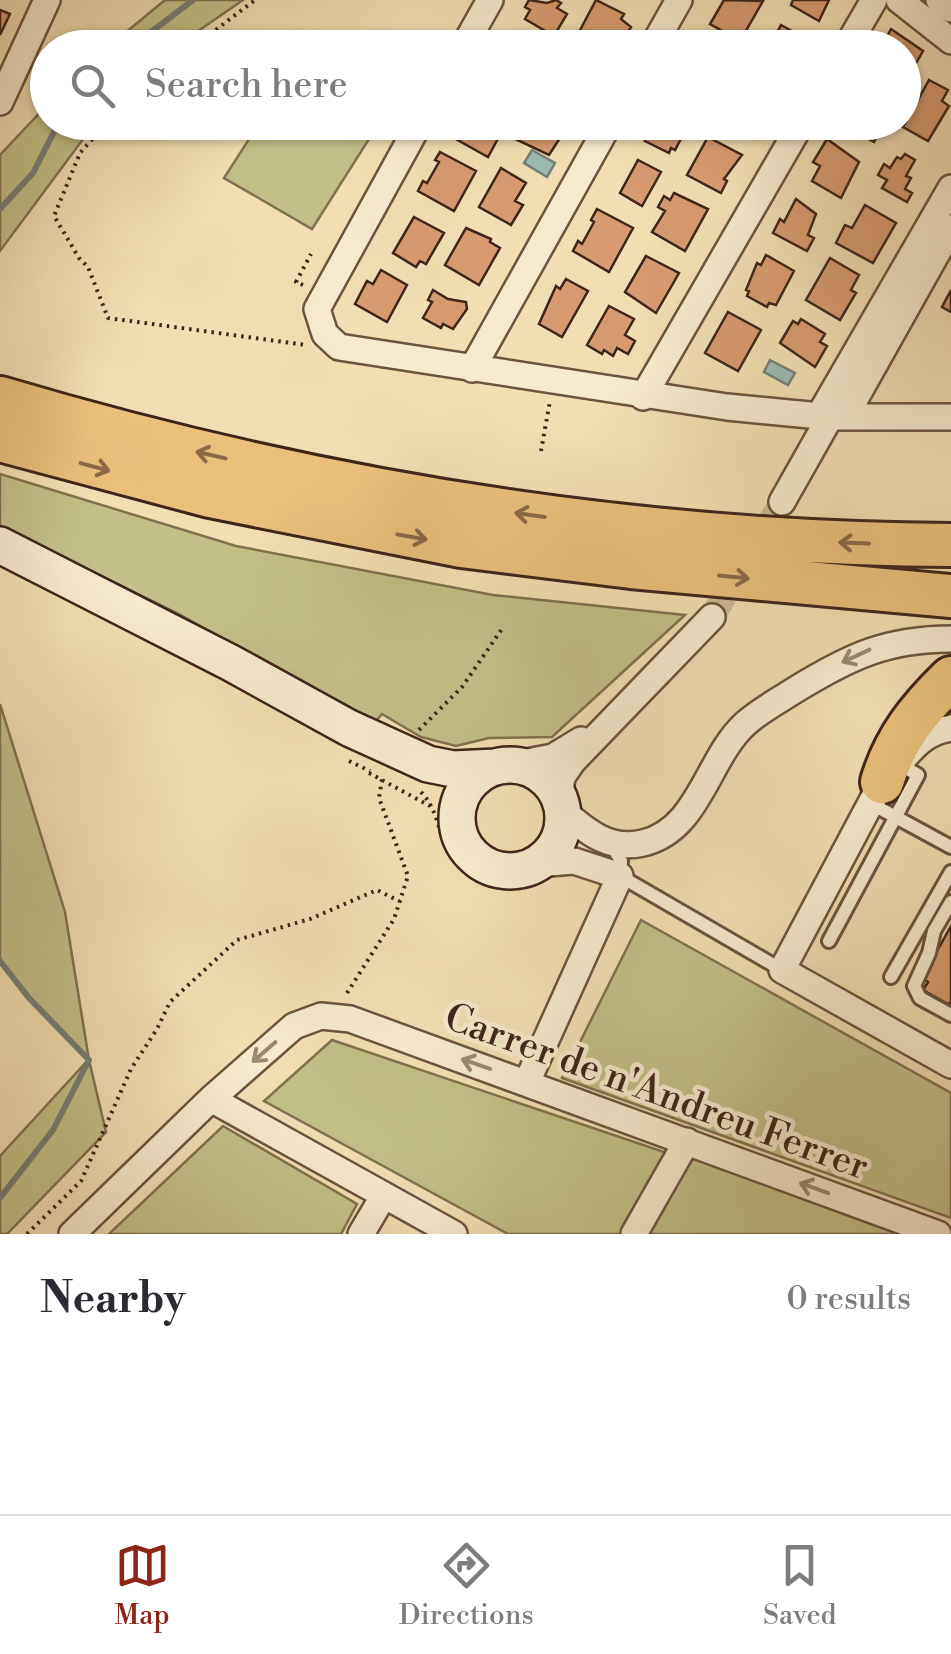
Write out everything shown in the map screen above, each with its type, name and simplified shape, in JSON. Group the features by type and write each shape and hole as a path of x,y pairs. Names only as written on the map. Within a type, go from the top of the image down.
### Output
{"highway":[{"path":"0,398 247,464 500,512 751,537 951,545"},
{"path":"0,440 210,496 447,543 631,567 951,596"},
{"path":"887,792 902,736 918,711 951,678"}],"street":[{"path":"33,30 47,0"},
{"path":"473,30 490,0"},
{"path":"662,30 678,0"},
{"path":"856,30 874,0"},
{"path":"899,0 951,41"},
{"path":"939,0 951,9"},
{"path":"0,102 30,37"},
{"path":"410,140 320,300 316,313 320,326 339,347 644,396 831,416 951,417"},
{"path":"472,368 600,140"},
{"path":"644,396 792,140"},
{"path":"782,502 951,188"},
{"path":"831,416 951,228"},
{"path":"0,545 231,663 388,751 440,768 523,767 539,774 554,787 561,806 594,836 611,844 640,844 674,828 688,812 728,743 745,724 800,688 873,648 951,639"},
{"path":"532,875 559,838 560,786 566,770 712,617"},
{"path":"445,817 458,807 467,788 480,774 567,751 632,699"},
{"path":"349,728 380,753 433,785 446,802 445,817 464,846 491,867 532,875 574,861 620,876 527,1082"},
{"path":"951,728 912,745 887,792 849,844 782,970 951,1065"},
{"path":"72,1234 210,1099 294,1026 320,1016"},
{"name":"Carrer de n'Andreu Ferrer","path":"320,1016 350,1019 938,1234"},
{"path":"210,1099 454,1234"},
{"path":"634,1234 688,1141"},
{"path":"361,1234 384,1195"}],"lane":[{"path":"829,941 872,858 887,792 951,847"},
{"path":"611,844 621,861 620,876 782,970"},
{"path":"849,844 872,858"},
{"path":"891,977 951,872"},
{"path":"826,888 848,901"},
{"path":"951,902 934,932 914,986 920,998 951,1015"}],"path":[{"path":"219,30 255,0"},
{"path":"92,140 80,153 54,216 88,267 108,318 314,346"},
{"path":"390,140 405,149"},
{"path":"542,452 550,396"},
{"path":"320,1016 345,997 394,918 408,876 379,798 388,751 462,687 504,626"},
{"path":"382,780 445,817"},
{"path":"419,789 445,817 449,854 470,876 496,888 532,875"},
{"path":"27,1234 81,1181 131,1068 170,1002 237,940 310,919 377,890 400,902"}],"shaded area":[{"path":"165,0 243,0 200,30 129,30"},
{"path":"30,123 30,140 82,140 0,251 0,155"},
{"path":"248,140 368,140 312,229 224,178"},
{"path":"0,474 236,546 493,595 685,615 552,737 489,738 456,746 421,737 382,714 374,723 177,613 0,526"},
{"path":"0,704 65,912 89,1060 106,1132 7,1234 0,1234 0,1156 88,1060 29,999 0,961"},
{"path":"641,920 951,1093 951,1218 562,1078"},
{"path":"332,1040 670,1154 624,1234 508,1234 264,1101"},
{"path":"223,1126 357,1204 341,1234 109,1234"},
{"path":"691,1154 899,1234 648,1234"}],"water":[{"path":"532,150 555,163 547,177 524,163"},
{"path":"770,360 795,373 788,385 764,372"}],"building":[{"path":"529,0 556,0 561,3 557,8 567,14 558,30 544,30 525,19 530,10 525,7"},
{"path":"596,0 624,14 621,19 631,27 629,30 580,30"},
{"path":"724,0 763,1 746,30 721,30 710,24"},
{"path":"793,0 829,0 819,21 791,5"},
{"path":"0,10 10,14 0,35"},
{"path":"929,80 948,90 942,101 949,106 928,141 921,137 921,94"},
{"path":"458,140 497,140 488,157"},
{"path":"517,140 559,140 549,155"},
{"path":"646,140 680,140 669,153"},
{"path":"706,140 742,155 724,179 727,181 721,193 687,175"},
{"path":"828,140 859,162 841,198 812,181 820,166 813,162"},
{"path":"440,152 476,171 454,211 418,191 439,162 435,160"},
{"path":"905,154 915,160 906,176 911,178 905,189 912,193 907,202 882,188 887,180 878,175 884,164 890,168 897,157 901,159"},
{"path":"638,160 661,172 642,206 620,193"},
{"path":"501,168 526,183 515,201 523,205 511,225 479,207"},
{"path":"674,193 708,209 685,251 652,232 665,211 658,207 664,196 670,200"},
{"path":"796,199 816,214 808,235 814,238 807,251 773,233"},
{"path":"865,205 896,223 873,263 836,243 845,225 852,228"},
{"path":"597,209 633,228 609,272 573,251 578,241 582,244"},
{"path":"414,217 444,233 426,264 420,261 416,267 393,253"},
{"path":"466,228 491,239 500,248 479,285 445,265"},
{"path":"766,255 794,271 776,305 769,303 767,307 747,296 746,290 757,263 761,265"},
{"path":"646,256 679,273 656,313 625,292"},
{"path":"830,258 859,275 851,290 856,293 840,320 806,300"},
{"path":"381,270 407,285 387,322 355,304 367,281 373,284"},
{"path":"566,279 588,291 562,337 539,324 556,286 560,289"},
{"path":"433,290 448,299 466,302 467,309 453,329 443,324 441,328 423,318 432,302 428,300"},
{"path":"951,290 951,312 942,307"},
{"path":"609,306 634,319 625,335 635,341 628,354 617,348 613,356 604,350 602,354 587,345"},
{"path":"728,312 761,330 738,371 705,353"},
{"path":"801,319 825,334 820,342 827,346 815,367 780,343 793,321 798,324"},
{"path":"951,926 948,1004 923,990 928,982 922,978"}],"waterway":[{"path":"154,30 193,0"},
{"path":"0,209 33,173 50,140"},
{"path":"0,961 29,998 89,1060 53,1130 0,1198"}],"tunnel":[{"path":"712,617 782,502"}]}
